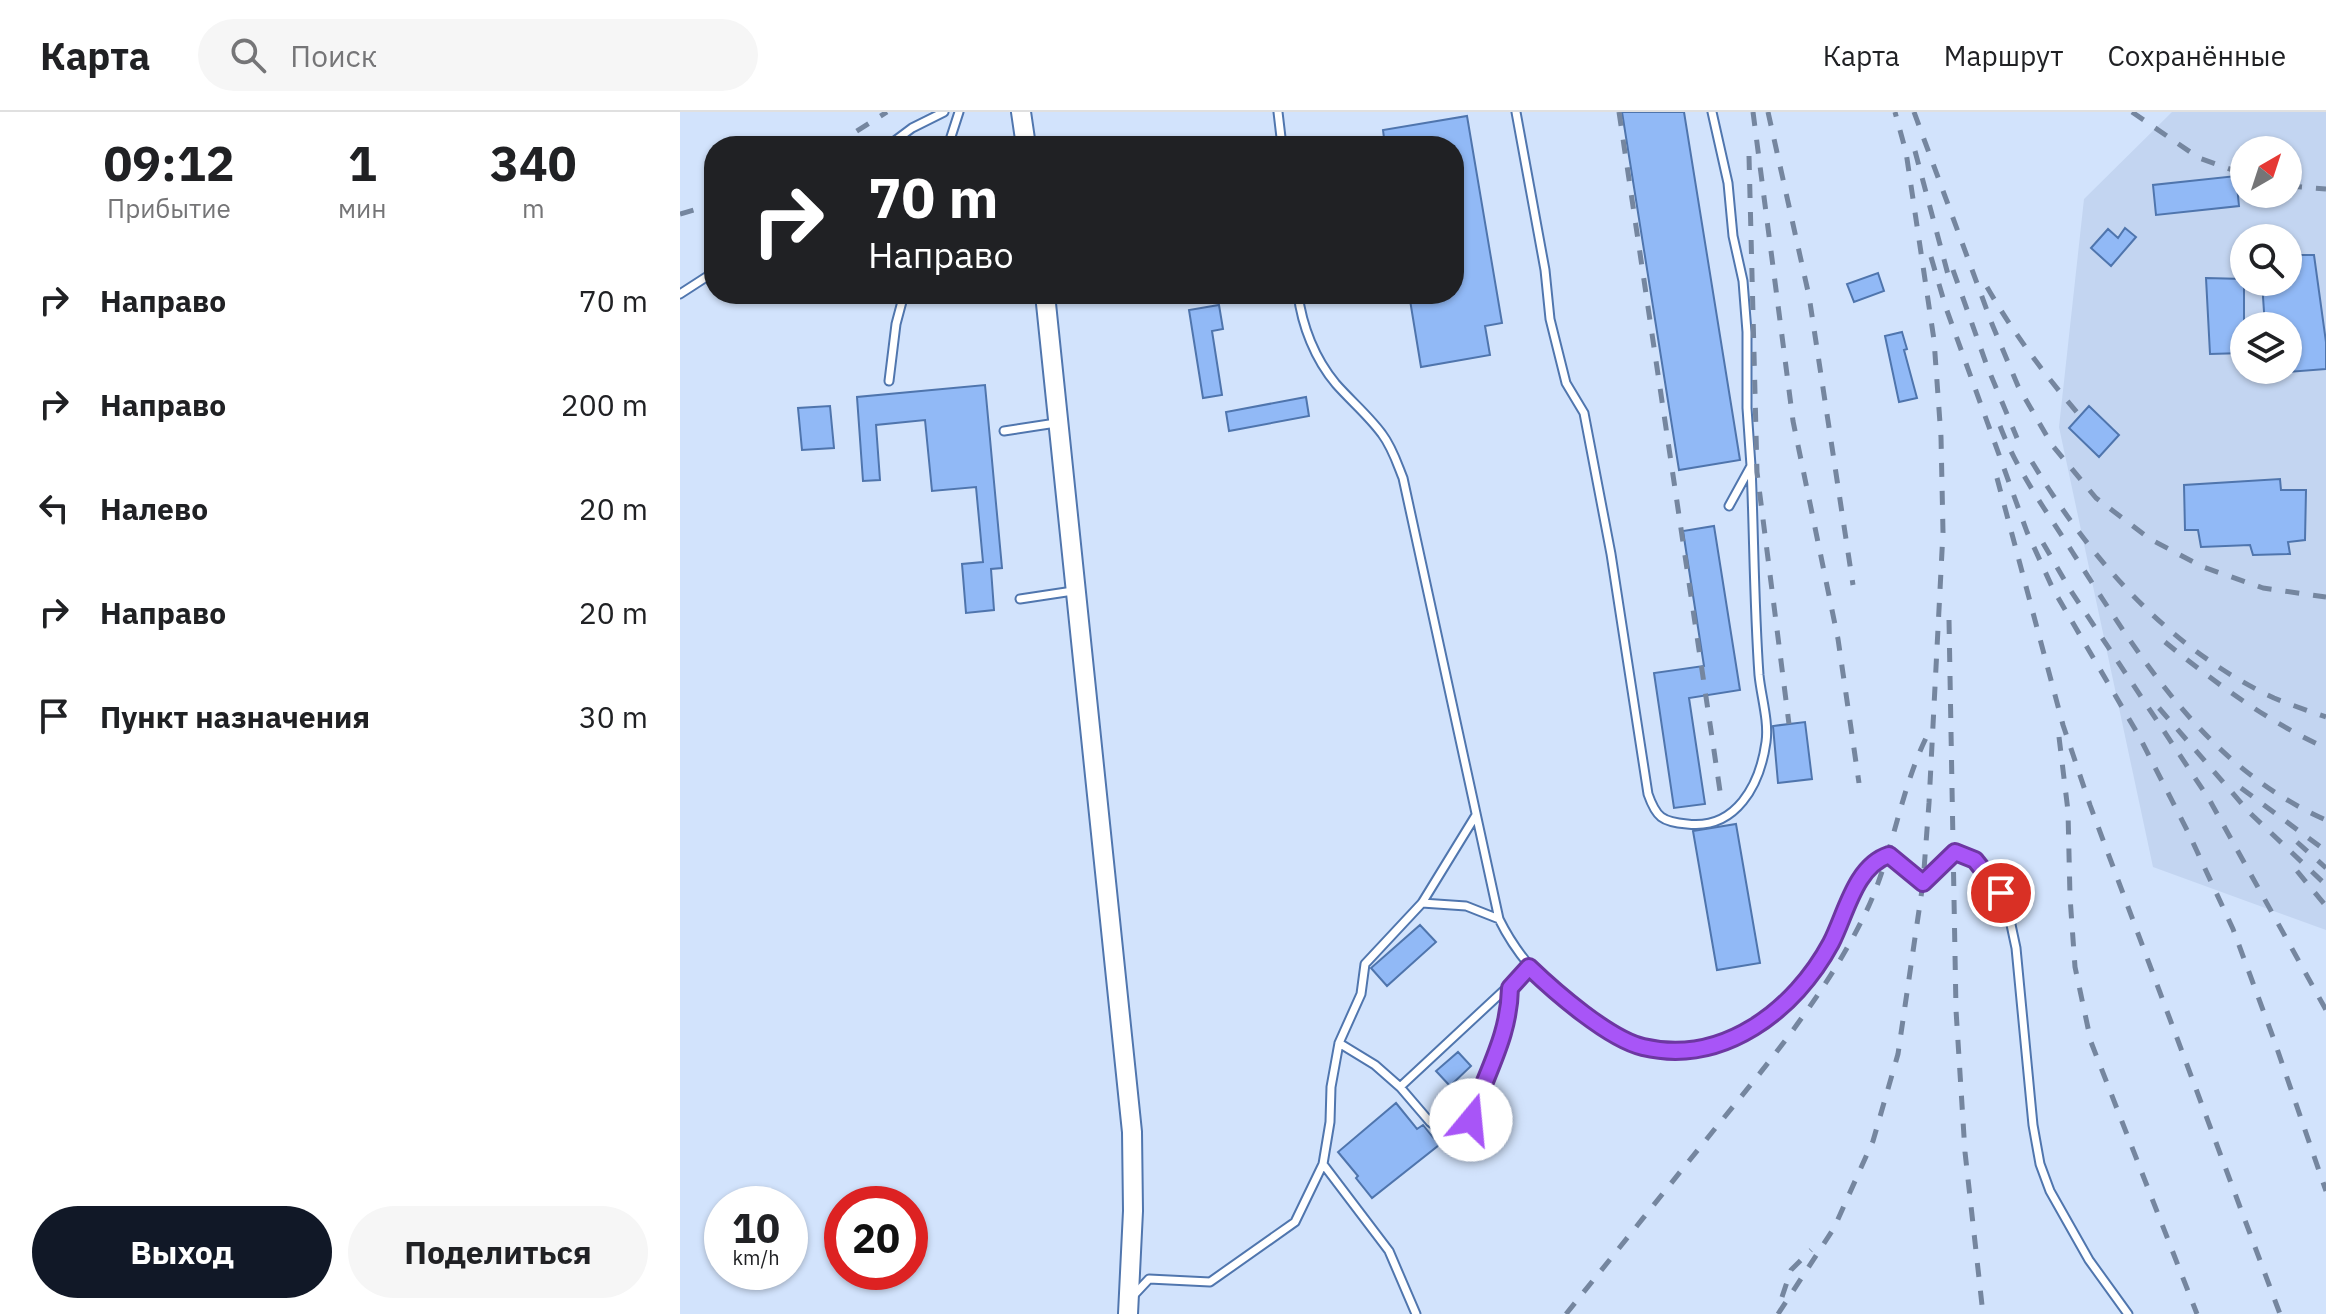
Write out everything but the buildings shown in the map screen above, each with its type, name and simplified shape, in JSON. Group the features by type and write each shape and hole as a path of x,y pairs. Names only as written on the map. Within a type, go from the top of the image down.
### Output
{"main road":[{"path":"1021,112 1025,136"},
{"path":"1046,304 1132,1132 1129,1308"}],"lane":[{"path":"902,136 944,112"},
{"path":"951,136 959,112"},
{"path":"1278,112 1281,136"},
{"path":"1516,112 1545,270 1550,319 1566,383 1584,413 1611,554 1648,794 1654,812 1670,823 1698,826 1728,816 1746,799 1757,777 1767,739 1759,675 1743,281 1733,236 1728,183 1712,112"},
{"path":"680,294 704,278"},
{"path":"889,381 901,304"},
{"path":"1300,304 1307,334 1318,359 1382,433 1403,478 1499,919 1511,945 1529,967 1558,994 1602,1026 1642,1047 1688,1050 1720,1045 1753,1031 1804,985 1830,945 1865,870 1876,859 1889,855 1923,883 1955,852 1975,860 2001,893 2013,934 2029,1094 2040,1164 2064,1220 2128,1314"},
{"path":"1004,431 1058,423"},
{"path":"1729,506 1751,466"},
{"path":"1020,599 1075,591"},
{"path":"1129,1308 1149,1279 1210,1282 1295,1222 1323,1164 1339,1043 1361,994 1365,964 1422,903 1476,815"},
{"path":"1422,903 1466,906 1499,919"},
{"path":"1400,1087 1510,988 1529,967"},
{"path":"1339,1043 1375,1065 1400,1087 1430,1122 1452,1138 1471,1120 1482,1085 1501,1045 1509,1014 1510,988"},
{"path":"1323,1164 1389,1251 1416,1314"}],"shaded area":[{"path":"2172,112 2326,112 2326,930 2153,867 2059,427 2084,199"}],"railway":[{"path":"849,136 887,112"},
{"path":"1619,112 1720,791"},
{"path":"1753,112 1793,421 1838,639 1859,783"},
{"path":"1768,112 1809,296 1853,585"},
{"path":"1778,1314 1834,1228 1873,1141 1898,1054 1923,883 1943,532 1941,437 1934,340 1906,152 1895,112"},
{"path":"1914,112 2018,386 2052,445 2096,498 2150,539 2203,567 2263,588 2326,597"},
{"path":"2132,112 2199,158 2230,169"},
{"path":"1915,151 1950,282"},
{"path":"1749,156 1757,472 1789,724"},
{"path":"2302,187 2326,189"},
{"path":"680,214 704,207"},
{"path":"1931,257 1946,308 2027,532 2053,589 2139,736 2233,929 2326,1191"},
{"path":"1953,270 1987,366 2017,438"},
{"path":"1987,287 2030,354 2080,416"},
{"path":"2000,426 2043,507 2124,632 2180,706 2245,771 2283,798 2326,820"},
{"path":"2032,462 2107,567 2167,628 2236,678 2274,698 2326,717"},
{"path":"1997,478 2063,725 2090,805 2280,1314"},
{"path":"2043,543 2069,588 2209,799 2326,1010"},
{"path":"1949,620 1956,1010 1965,1152 1983,1314"},
{"path":"2165,642 2242,700 2326,748"},
{"path":"2159,708 2249,812 2326,885"},
{"path":"1566,1314 1779,1049 1835,968 1876,890 1911,774 1930,730"},
{"path":"2059,737 2068,811 2075,967 2091,1042 2197,1314"},
{"path":"2241,788 2326,851"},
{"path":"2297,842 2326,868"},
{"path":"2297,871 2326,906"},
{"path":"1782,1297 1791,1270 1811,1250"}],"route":[{"path":"1471,1120 1482,1085 1501,1045 1509,1014 1510,988 1529,967 1558,994 1602,1026 1642,1047 1688,1050 1720,1045 1753,1031 1804,985 1830,945 1865,870 1876,859 1889,855 1923,883 1955,852 1975,860 2001,893"}]}
